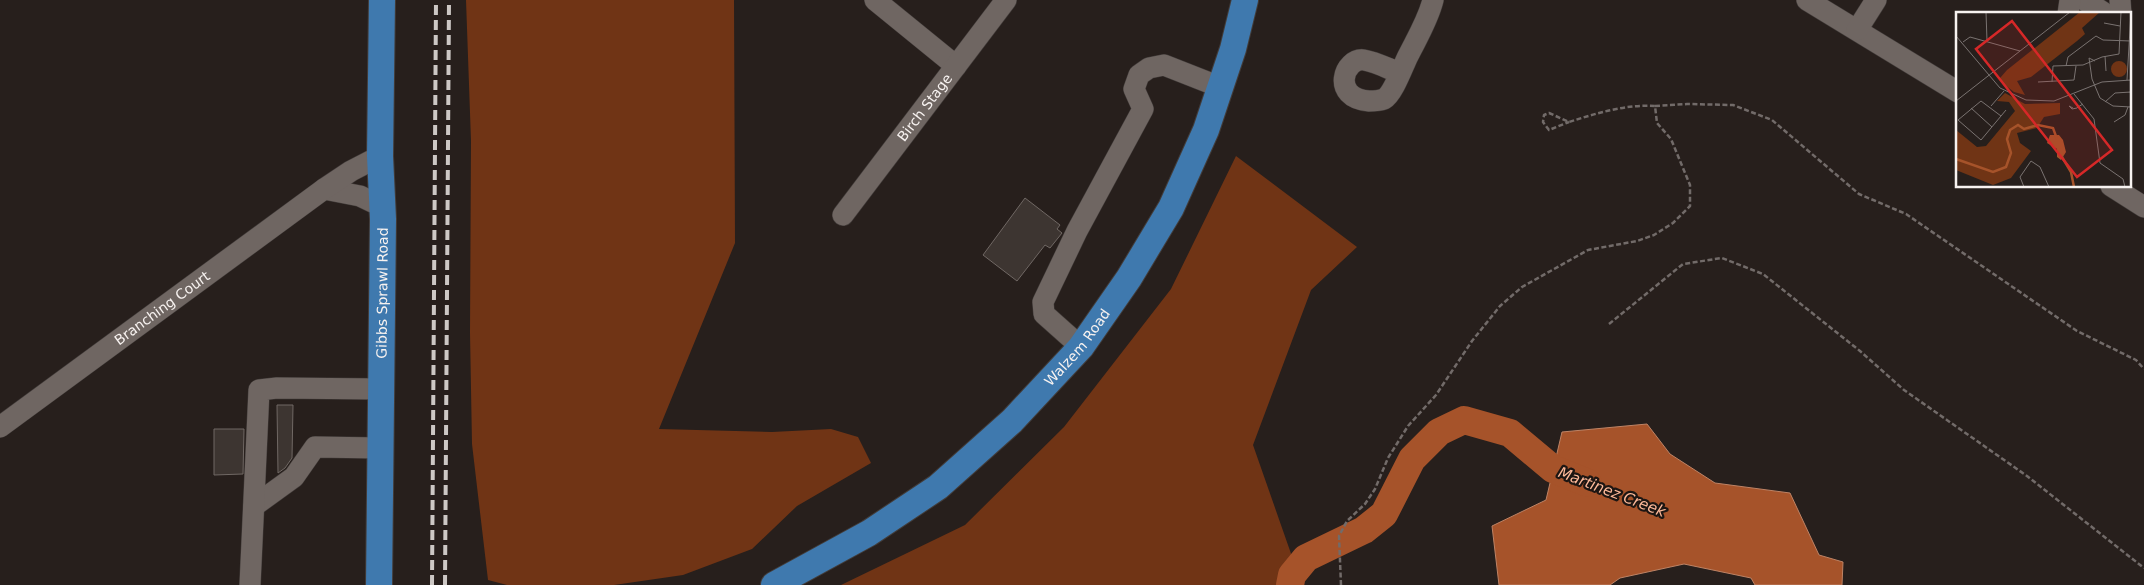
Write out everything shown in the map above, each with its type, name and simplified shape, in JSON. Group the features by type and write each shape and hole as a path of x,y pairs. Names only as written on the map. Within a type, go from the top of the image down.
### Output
{"main road":[{"name":"Gibbs Sprawl Road","path":"379,585 383,207 380,156 382,0"},
{"name":"Walzem Road","path":"774,585 869,533 938,487 1012,420 1081,347 1129,278 1171,208 1206,130 1233,49 1245,0"}],"street":[{"path":"875,0 956,66"},
{"name":"Birch Stage","path":"843,215 1006,0"},
{"path":"1400,73 1424,24 1432,0"},
{"path":"1807,0 1956,91"},
{"path":"1857,30 1876,0"},
{"path":"2084,0 2103,12"},
{"path":"1081,347 1044,314 1043,302 1078,231 1143,109 1134,89 1139,76 1149,68 1164,65 1220,87"},
{"name":"Branching Court","path":"3,418 324,188 380,156"},
{"path":"324,188 360,196 383,207"},
{"path":"2114,188 2144,207"},
{"path":"250,585 258,390 277,388 381,389"},
{"path":"254,506 294,476 316,447 380,448"}],"path":[{"path":"1569,122 1550,113 1544,115 1543,122 1550,130 1591,115 1622,108 1686,104 1733,105 1772,120 1859,194 1906,214 2077,331 2136,360 2144,369"},
{"path":"1341,585 1339,536 1347,521 1364,504 1375,489 1388,458 1408,426 1436,395 1472,341 1500,306 1522,288 1588,250 1637,241 1654,235 1673,223 1690,206 1690,185 1671,139 1657,122 1656,106"},
{"path":"1609,324 1683,264 1722,258 1763,274 1860,350 1904,390 2027,476 2144,568"}],"shaded area":[{"path":"466,0 734,0 735,243 659,429 772,432 831,429 858,437 871,463 797,506 752,549 683,575 614,585 507,585 488,580 472,444 470,333 471,141"},
{"path":"1236,156 1357,247 1311,290 1253,445 1302,585 841,585 965,525 1064,427 1171,289"}],"water":[{"path":"1647,424 1670,454 1715,483 1790,493 1819,555 1843,562 1842,585 1755,585 1751,578 1684,564 1620,578 1610,585 1499,585 1492,526 1546,500 1562,432"}],"building":[{"path":"1025,198 1060,225 1057,229 1062,233 1050,248 1045,245 1017,281 983,255"},
{"path":"277,405 293,405 292,458 285,468 278,473"},
{"path":"214,429 244,429 243,474 214,475"}],"waterway":[{"name":"Martinez Creek","path":"1290,585 1292,575 1306,558 1364,530 1384,514 1412,459 1439,432 1464,420 1510,433 1553,469 1588,483"}],"railway":[{"path":"432,585 436,0"},
{"path":"445,585 449,0"}]}
